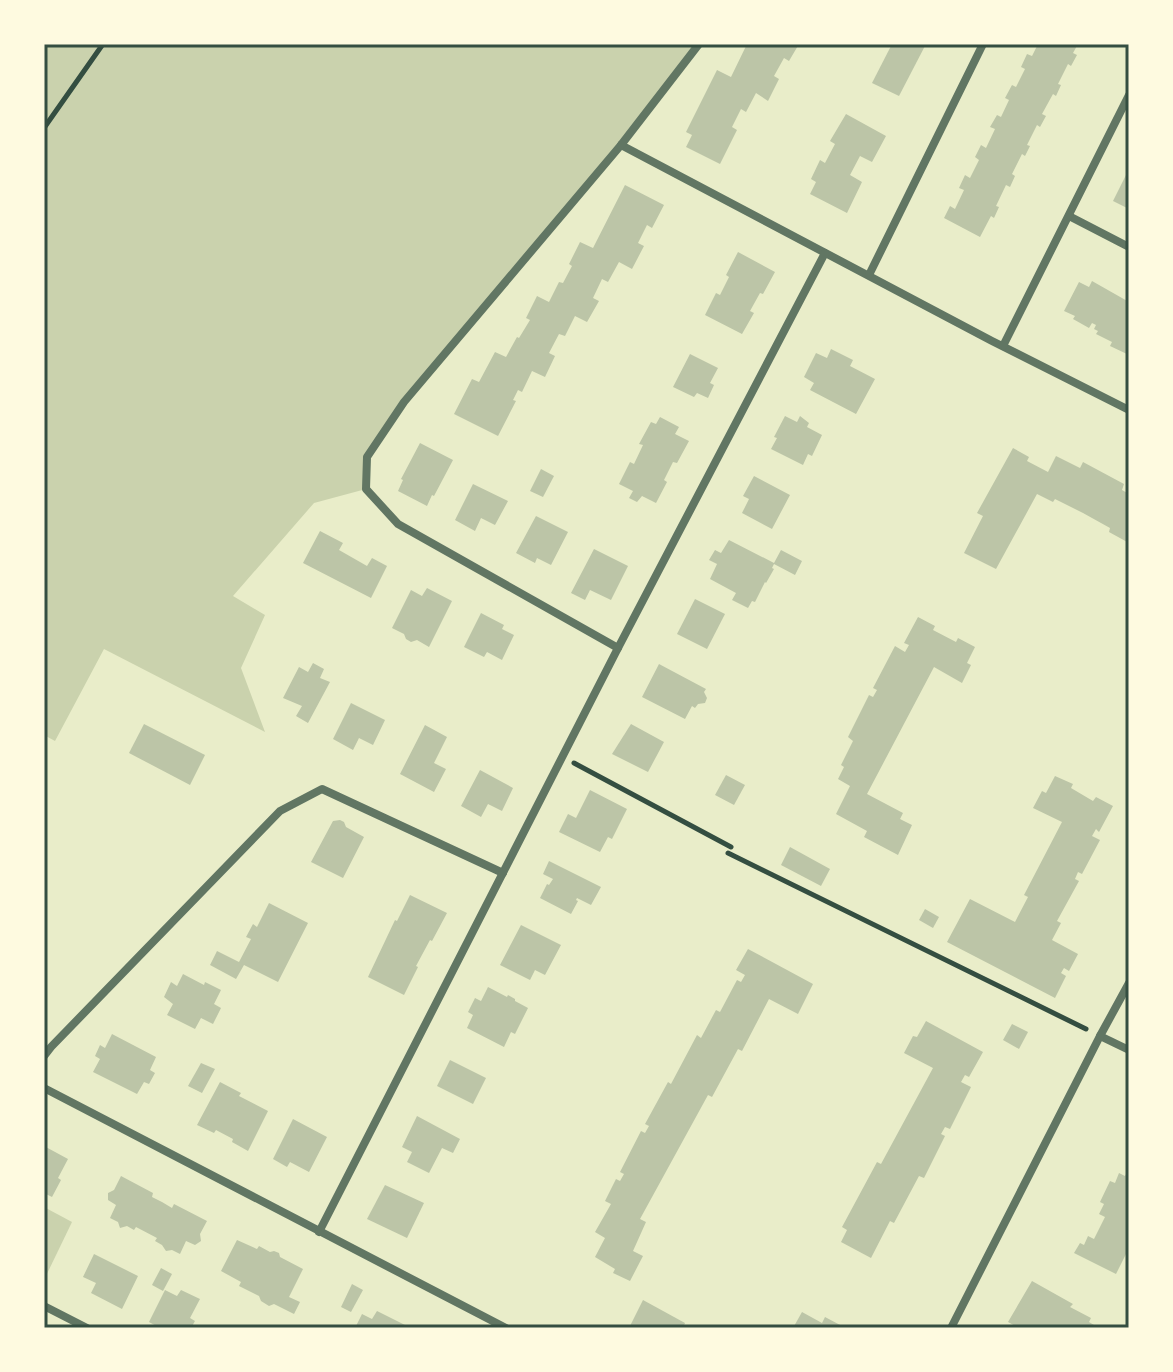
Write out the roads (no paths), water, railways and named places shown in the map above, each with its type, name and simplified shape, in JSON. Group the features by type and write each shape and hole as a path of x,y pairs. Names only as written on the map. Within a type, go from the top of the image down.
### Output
{"street":[{"path":"618,648 398,524 366,489 367,457 404,402 621,145 699,44"},
{"path":"869,275 983,44"},
{"path":"1003,346 1129,95"},
{"path":"621,145 1129,410"},
{"path":"1069,216 1129,247"},
{"path":"319,1232 618,648 825,253"},
{"path":"44,1056 280,811 322,789 503,873"},
{"path":"951,1328 1129,983"},
{"path":"1100,1036 1129,1050"},
{"path":"44,1088 506,1328"},
{"path":"44,1306 87,1328"}]}
